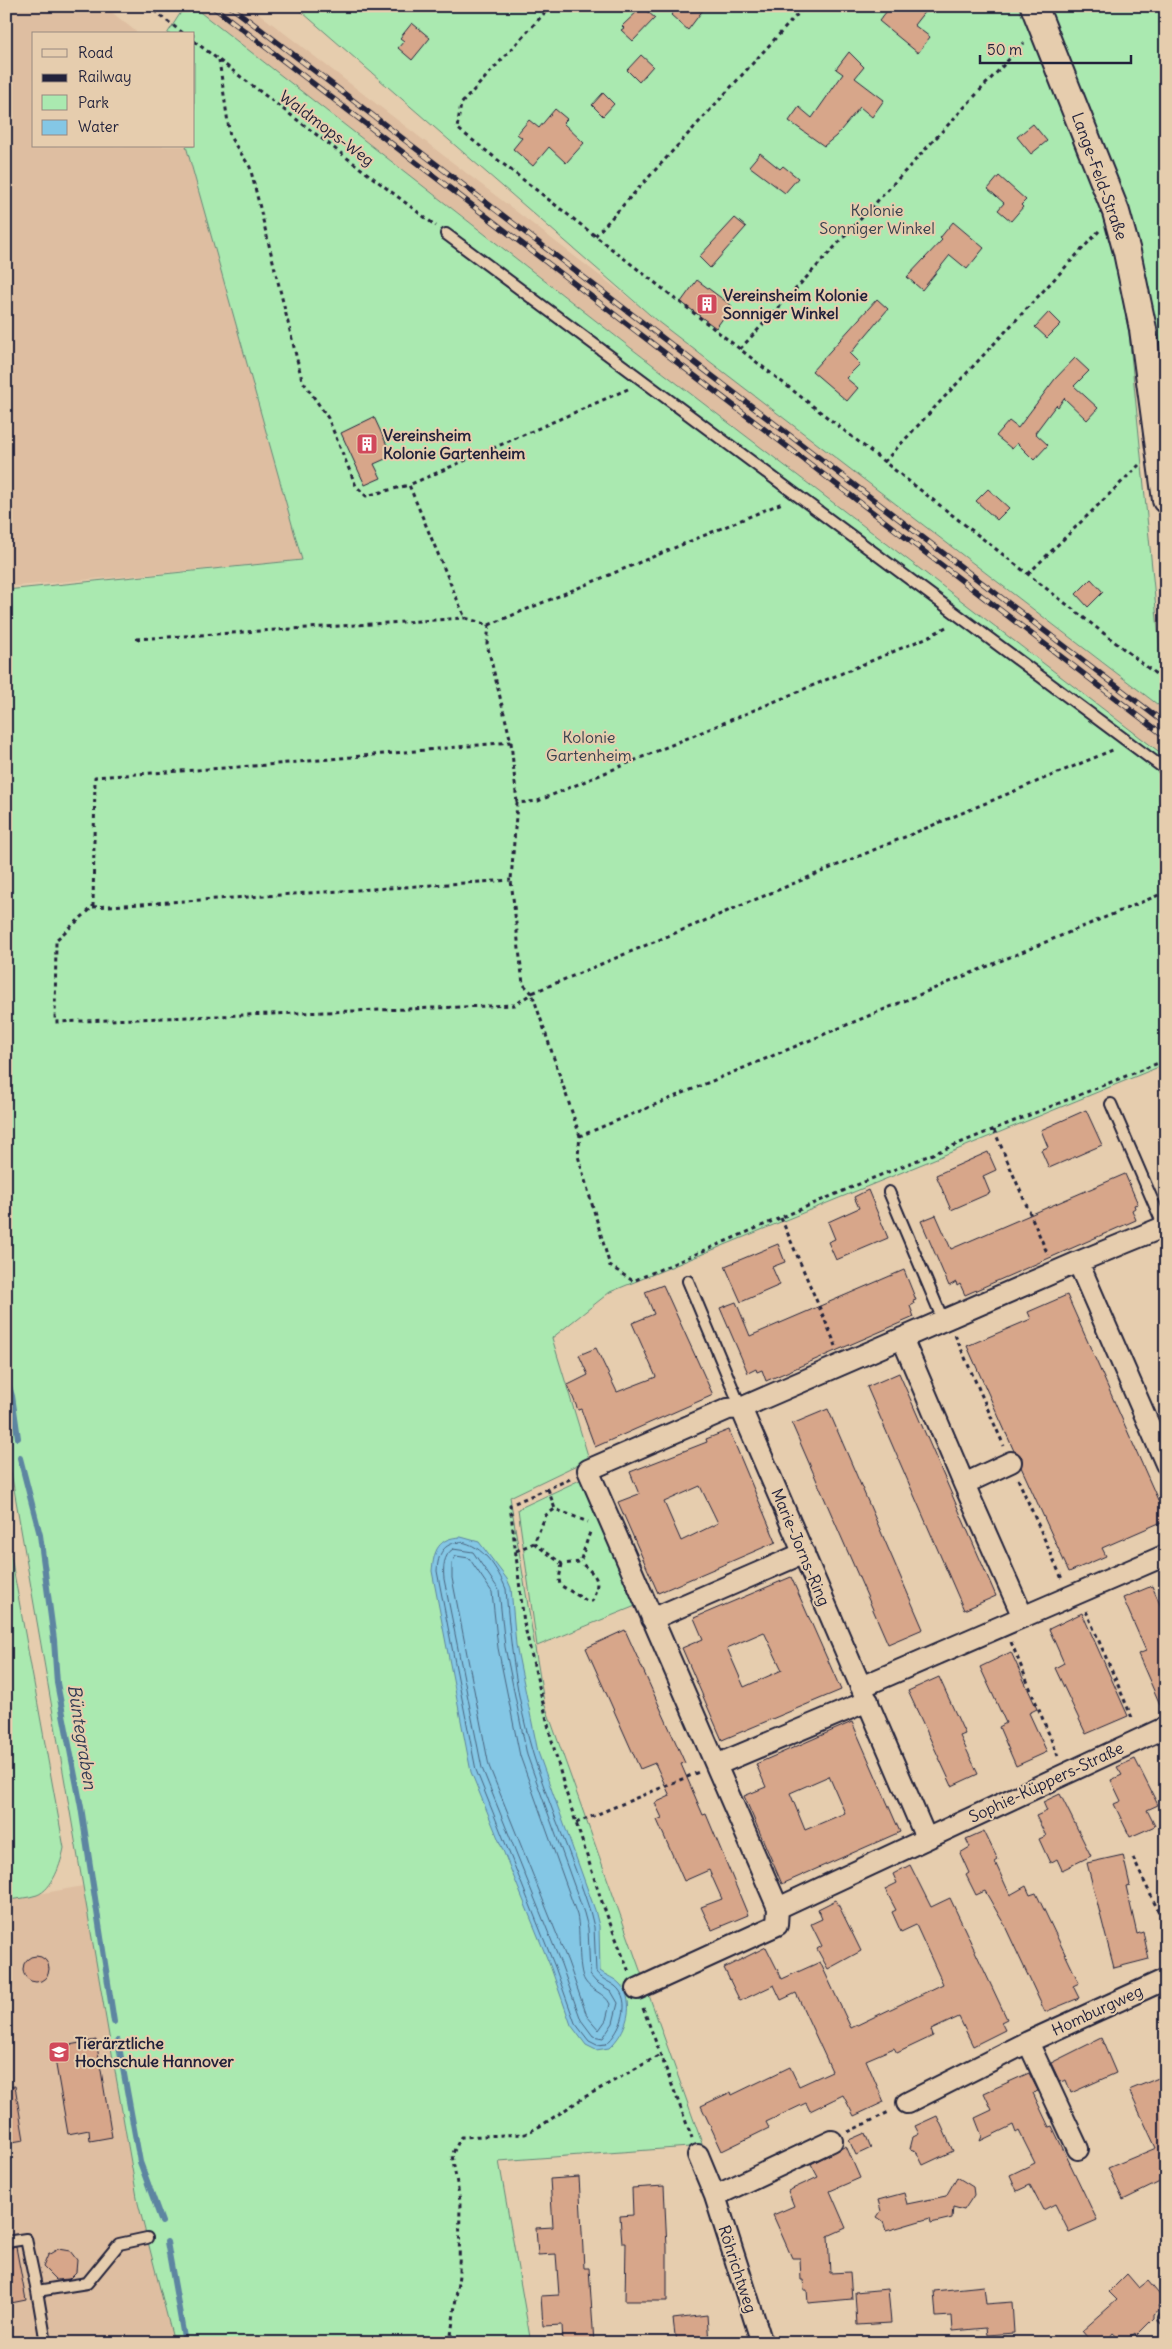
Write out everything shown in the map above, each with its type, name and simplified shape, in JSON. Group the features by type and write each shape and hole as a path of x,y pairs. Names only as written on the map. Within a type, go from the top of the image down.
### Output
{"street":[{"name":"Lange-Feld-Straße","path":"1038,15 1116,212 1127,252 1143,330 1166,500"},
{"path":"637,1989 777,1925 778,1908 588,1470 728,1409 741,1408 1055,1271 1165,1226"},
{"path":"1078,1262 1166,1464"},
{"path":"902,1338 1023,1616"},
{"name":"Marie-Jorns-Ring","path":"741,1408 865,1694"},
{"path":"964,1484 1011,1462"},
{"path":"652,1619 804,1553"},
{"path":"716,1765 1023,1616 1166,1554"},
{"path":"865,1694 926,1838"},
{"name":"Sophie-Küppers-Straße","path":"778,1908 1166,1727"},
{"name":"Homburgweg","path":"907,2103 1028,2042 1166,1978"},
{"path":"1028,2042 1078,2149"},
{"path":"715,2196 832,2141"},
{"name":"Röhrichtweg","path":"698,2154 715,2196 762,2343"}],"lane":[{"path":"446,234 1166,770"},
{"path":"1111,1104 1165,1226"},
{"path":"889,1192 943,1320"},
{"path":"688,1281 741,1408"},
{"path":"37,2291 87,2283 119,2244 147,2238"},
{"path":"6,2242 26,2239 46,2343"}],"path":[{"path":"148,6 181,32"},
{"path":"551,6 461,104 457,128 1166,682"},
{"path":"595,236 805,6"},
{"path":"740,349 1038,15"},
{"name":"Waldmops-Weg","path":"195,42 446,234"},
{"path":"219,60 230,137 250,167 302,380 328,418 356,486 366,496 409,485 644,381"},
{"path":"884,462 1116,212"},
{"path":"1028,574 1159,445"},
{"path":"409,485 465,618"},
{"path":"136,639 465,618 489,625 798,496"},
{"path":"517,803 538,801 928,637 962,618"},
{"path":"489,625 487,644 511,742 517,803 511,880 524,984 532,993 580,1136 578,1156 610,1266 633,1281 780,1218 1166,1060"},
{"path":"93,907 95,777 267,765 511,742"},
{"path":"511,880 93,907 56,940 55,1022 515,1005 532,993 1130,743"},
{"path":"580,1136 1166,892"},
{"path":"993,1130 1055,1271"},
{"path":"780,1218 844,1363"},
{"path":"588,1470 510,1505 524,1623 550,1733 602,1905 637,1989 698,2154"},
{"path":"548,1489 555,1508 593,1524 580,1562"},
{"path":"516,1551 534,1543 546,1515 555,1508"},
{"path":"534,1543 562,1564 580,1562 598,1578 599,1584 592,1601 587,1601 560,1585 562,1564"},
{"path":"1078,1592 1141,1738"},
{"path":"1004,1625 1065,1774"},
{"path":"576,1823 716,1765"},
{"path":"1133,1858 1166,1927"},
{"path":"450,2343 459,2275 460,2201 452,2155 461,2137 524,2134 660,2055"},
{"path":"832,2141 907,2103"}],"shaded area":[{"path":"6,6 104,6 136,32 32,32 32,148 187,148 303,560 6,587"},
{"path":"192,6 249,6 1166,711 1166,757 636,352"},
{"name":"Tierärztliche Hochschule Hannover","path":"83,1886 138,2203 174,2343 6,2343 6,1900"}],"green space":[{"name":"Kolonie Gartenheim","path":"185,6 192,6 636,352 1166,757 1166,1064 610,1292 552,1338 589,1459 510,1497 544,1702 703,2146 499,2161 531,2343 174,2343 138,2203 6,1443 6,590 302,560 187,148 195,148 195,32 168,32"},
{"name":"Kolonie Sonniger Winkel","path":"295,6 1020,6 1100,201 1114,254 1129,333 1166,711 657,321"},
{"path":"1047,6 1166,6 1166,411"},
{"path":"582,1479 638,1605 537,1646 518,1509"},
{"path":"6,1529 64,1848 55,1875 43,1892 30,1897 6,1900"}],"water":[{"path":"461,1537 479,1542 507,1579 511,1588 516,1645 538,1752 595,1910 599,1926 600,1971 620,1984 628,2000 627,2018 624,2026 615,2042 609,2048 596,2050 586,2045 571,2025 551,1968 471,1772 432,1571 434,1557 439,1546 447,1540"}],"building":[{"path":"679,6 706,6 688,30 671,15"},
{"path":"891,6 929,6 914,25 930,37 918,53 879,21"},
{"path":"642,7 655,18 633,41 621,30 624,28 622,26"},
{"path":"412,23 430,38 412,60 398,48 404,41 400,38"},
{"path":"849,52 864,67 855,78 884,100 872,117 860,107 836,136 824,146 789,121 799,107 812,118 843,74 836,69"},
{"path":"641,55 653,66 639,82 627,70"},
{"path":"603,93 614,104 603,116 592,105"},
{"path":"555,109 567,119 563,123 584,143 566,163 549,147 533,166 513,149 522,138 517,134 529,120 539,128"},
{"path":"1033,124 1047,141 1031,154 1017,137"},
{"path":"760,153 780,169 783,166 798,178 785,193 749,166"},
{"path":"999,176 1026,200 1021,205 1023,207 1011,221 998,210 1004,203 988,189"},
{"path":"735,218 746,227 710,268 699,257"},
{"path":"953,222 984,248 967,269 950,255 922,290 907,277 942,240 940,238"},
{"name":"Vereinsheim Kolonie Sonniger Winkel","path":"697,280 732,306 716,328 681,302"},
{"path":"877,299 888,309 850,354 860,364 846,378 858,388 847,401 812,371"},
{"path":"1049,312 1061,324 1047,338 1035,327"},
{"path":"1075,358 1089,371 1074,386 1098,408 1087,420 1064,398 1058,407 1056,405 1035,433 1048,445 1034,460 1017,443 1012,449 996,436 1009,421 1018,428 1055,379"},
{"name":"Vereinsheim Kolonie Gartenheim","path":"374,417 392,456 374,464 381,478 365,485 341,433"},
{"path":"988,489 1009,508 997,520 976,501"},
{"path":"1091,579 1103,592 1088,607 1076,594"},
{"path":"1086,1110 1102,1145 1049,1168 1041,1150 1048,1147 1041,1130"},
{"path":"988,1152 996,1170 983,1176 990,1193 951,1210 936,1175"},
{"path":"1125,1174 1138,1204 1134,1205 1135,1208 1132,1210 1136,1220 965,1295 960,1284 957,1286 956,1282 949,1286 921,1221 936,1215 951,1249"},
{"path":"868,1190 888,1238 836,1260 828,1242 835,1239 828,1222 859,1208 854,1197"},
{"path":"778,1244 785,1262 772,1267 780,1285 741,1302 725,1266"},
{"path":"904,1270 916,1300 910,1306 914,1317 766,1381 762,1370 757,1372 756,1369 748,1373 720,1308 736,1302 750,1336"},
{"path":"663,1285 713,1395 595,1447 581,1409 578,1410 568,1385 588,1375 579,1355 596,1348 617,1392 656,1377 632,1323 654,1314 645,1292"},
{"path":"1067,1295 1166,1518 1166,1520 1102,1548 1106,1556 1069,1572 1021,1467 1022,1457 1014,1451 967,1346 1031,1319 1028,1312"},
{"path":"899,1373 996,1596 964,1610 867,1387"},
{"path":"828,1409 923,1629 888,1644 792,1424"},
{"path":"729,1430 776,1542 658,1593 618,1502 639,1494 630,1472 707,1442 706,1439","holes":["700,1486 718,1523 681,1541 664,1502"]},
{"path":"791,1577 841,1690 722,1740 682,1648 703,1639 694,1618","holes":["764,1632 782,1670 744,1687 727,1648"]},
{"path":"1152,1586 1166,1618 1165,1716 1138,1654 1146,1651 1123,1598"},
{"path":"1082,1613 1128,1716 1086,1734 1055,1668 1064,1663 1049,1629"},
{"path":"625,1630 685,1763 681,1764 703,1815 706,1814 748,1915 712,1930 701,1907 722,1899 709,1870 684,1881 657,1820 662,1818 655,1803 670,1796 655,1763 640,1769 586,1648"},
{"path":"1011,1652 1037,1709 1029,1713 1047,1752 1016,1766 999,1727 1006,1723 980,1667"},
{"path":"939,1677 965,1734 960,1736 978,1774 952,1786 908,1691"},
{"path":"852,1722 900,1832 782,1884 744,1796 766,1787 756,1764","holes":["829,1776 845,1813 805,1830 790,1793"]},
{"path":"1135,1759 1158,1805 1147,1810 1155,1826 1130,1837 1114,1804 1121,1801 1111,1780 1122,1775 1117,1767"},
{"path":"1060,1794 1091,1856 1062,1870 1057,1859 1050,1863 1039,1839 1046,1836 1036,1816 1047,1811 1043,1802"},
{"path":"984,1831 998,1860 995,1862 1010,1895 1026,1886 1030,1895 1036,1893 1079,1983 1073,1986 1079,1998 1045,2012 1004,1924 985,1891 976,1895 966,1875 969,1873 960,1853 970,1847 966,1839"},
{"path":"1123,1855 1130,1885 1126,1886 1137,1934 1143,1932 1149,1959 1114,1968 1087,1863"},
{"path":"910,1865 931,1907 950,1898 1007,2019 1001,2022 1005,2030 973,2046 959,2017 931,2030 933,2036 897,2053 894,2048 866,2060 884,2102 854,2116 843,2095 810,2111 806,2103 766,2122 769,2128 722,2151 701,2106 731,2092 732,2095 790,2067 799,2086 832,2071 796,1993 781,2000 774,1985 740,2001 724,1968 766,1947 782,1979 820,1962 851,2028 943,1984 916,1925 901,1932 892,1912 896,1910 885,1889 897,1883 893,1874"},
{"path":"836,1900 861,1951 828,1969 817,1949 822,1946 811,1924 822,1919 818,1909"},
{"path":"36,1956 45,1960 49,1969 45,1978 36,1982 27,1978 23,1969 27,1960"},
{"path":"1101,2038 1116,2073 1071,2093 1066,2080 1060,2082 1051,2063"},
{"path":"96,2040 112,2137 90,2141 89,2130 68,2134 53,2048"},
{"path":"1029,2073 1038,2091 1033,2093 1049,2127 1052,2126 1097,2220 1069,2232 1055,2204 1043,2210 1030,2185 1017,2191 1010,2175 1035,2163 1019,2131 1016,2133 1013,2125 980,2141 982,2136 975,2118 992,2110 984,2093"},
{"path":"1166,2075 1166,2179 1123,2200 1108,2168 1156,2148 1129,2090"},
{"path":"15,2086 24,2140 6,2143 6,2087"},
{"path":"937,2116 953,2151 923,2165 916,2151 910,2149 913,2137 919,2134 915,2126"},
{"path":"865,2133 871,2148 856,2155 849,2140"},
{"path":"846,2146 860,2178 830,2191 846,2228 828,2236 830,2273 850,2272 852,2299 808,2303 807,2290 804,2290 803,2280 801,2280 800,2258 792,2258 773,2215 794,2206 788,2191 818,2177 811,2164"},
{"path":"579,2177 584,2268 589,2268 594,2343 563,2343 562,2325 543,2326 541,2296 559,2295 556,2254 538,2255 536,2228 553,2227 550,2179"},
{"path":"957,2177 973,2187 974,2195 964,2210 953,2207 952,2218 931,2223 930,2218 886,2231 883,2221 877,2217 881,2211 878,2200 904,2193 907,2204 946,2196"},
{"path":"664,2186 667,2301 625,2301 626,2243 622,2243 620,2216 633,2215 632,2188"},
{"path":"16,2247 26,2300 6,2304 6,2249"},
{"path":"58,2249 70,2251 77,2260 76,2272 69,2279 56,2280 43,2267 48,2255"},
{"path":"1127,2274 1139,2288 1148,2281 1164,2300 1158,2306 1160,2309 1136,2336 1135,2334 1124,2343 1113,2333 1105,2343 1092,2343 1082,2331 1117,2300 1109,2292"},
{"path":"984,2286 986,2304 1012,2302 1014,2333 987,2335 986,2328 953,2331 952,2316 936,2317 934,2291"},
{"path":"888,2289 891,2323 857,2325 855,2292"},
{"path":"707,2315 709,2343 676,2343 673,2319"}],"waterway":[{"name":"Büntegraben","path":"6,1376 12,1396 18,1438"},
{"name":"Büntegraben","path":"20,1458 40,1535 54,1640 57,1683 81,1807 114,2022"},
{"name":"Büntegraben","path":"118,2041 140,2162 162,2222"},
{"name":"Büntegraben","path":"167,2242 185,2343"}],"railway":[{"path":"212,6 1166,737"},
{"path":"230,6 1166,724"}],"place":[{"name":"Vereinsheim Kolonie Sonniger Winkel","path":"707,304"},
{"name":"Vereinsheim Kolonie Gartenheim","path":"367,444"},
{"name":"Tierärztliche Hochschule Hannover","path":"59,2052"}]}
